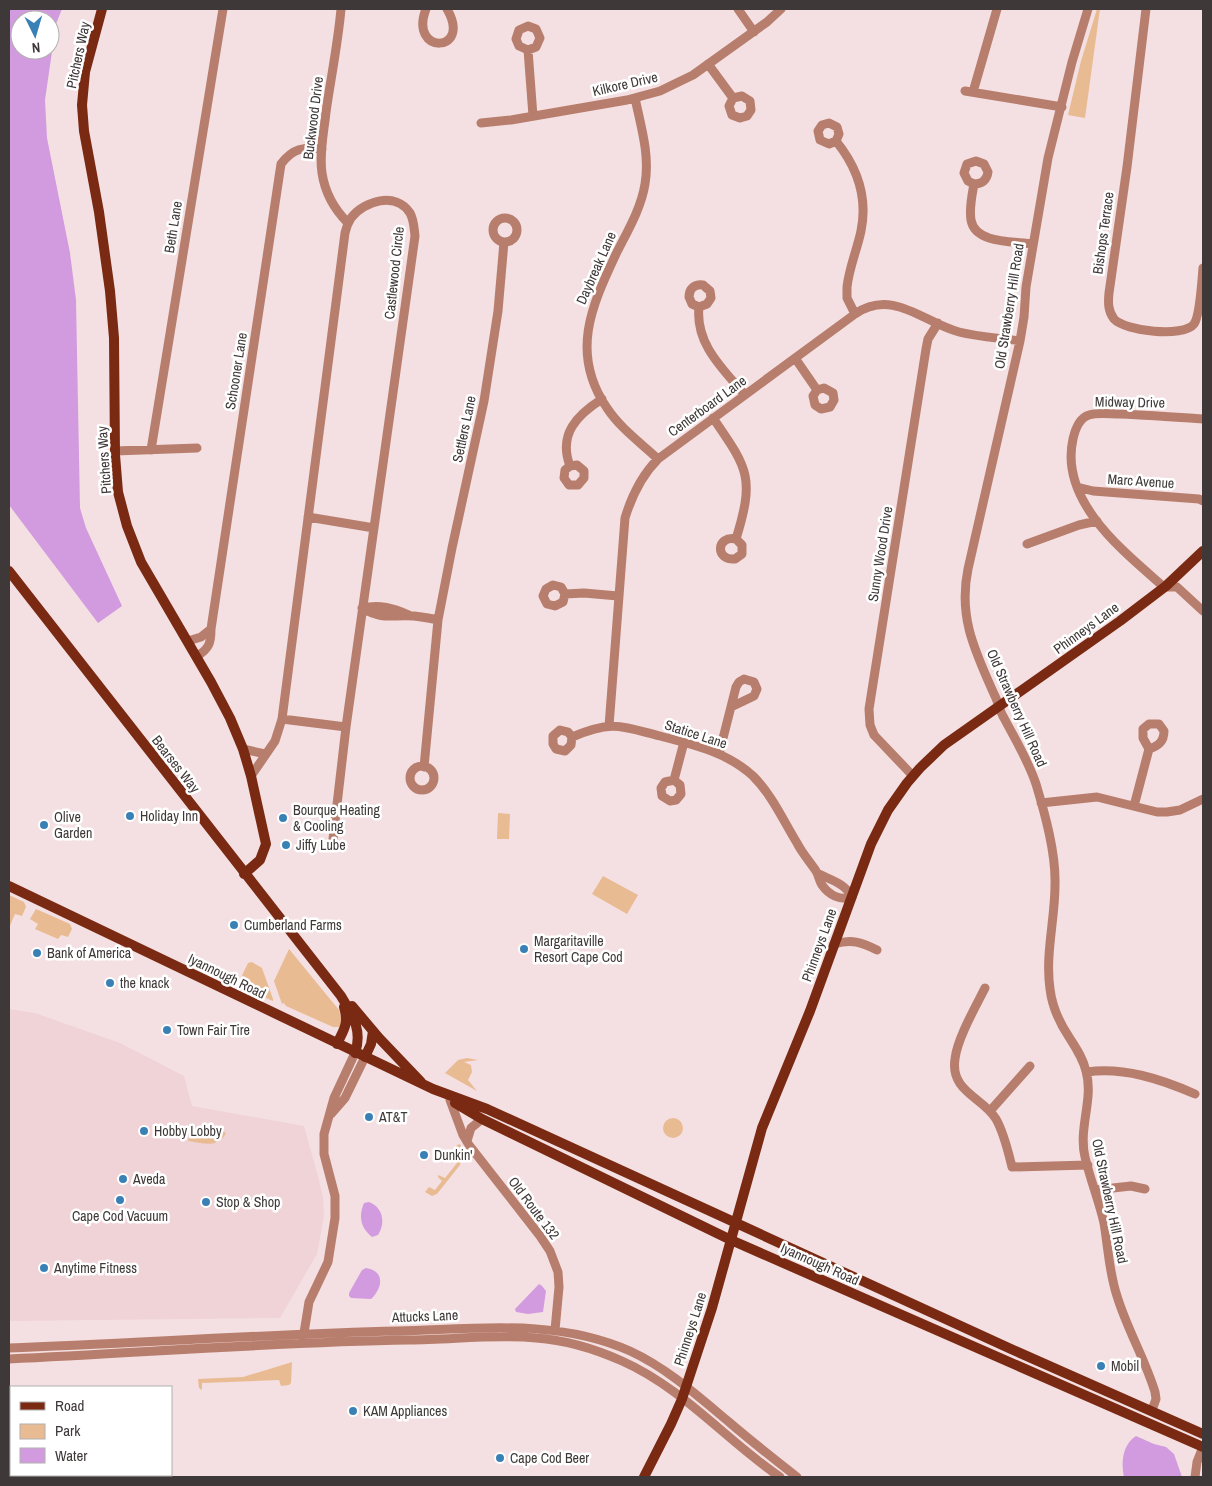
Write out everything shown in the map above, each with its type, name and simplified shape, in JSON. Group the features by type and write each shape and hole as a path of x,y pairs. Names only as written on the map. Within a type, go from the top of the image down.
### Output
{"main road":[{"name":"Pitchers Way","path":"102,9 85,72 82,105 84,131 99,212 110,291 114,338 115,451 118,492 135,548 151,581 197,656 230,718 243,749 266,844 260,860 244,874"},
{"name":"Phinneys Lane","path":"644,1477 682,1398 712,1308 762,1128 810,1011 871,844 883,819 913,776 949,741 1103,633 1164,587 1203,551"},
{"name":"Bearses Way","path":"9,572 341,996 356,1023 360,1055"},
{"name":"Iyannough Road","path":"9,886 429,1088 482,1119 731,1240 1203,1447"},
{"name":"Bearses Way","path":"341,996 358,1011 373,1031 371,1044 360,1055"},
{"path":"337,1044 347,1020 341,996"},
{"path":"373,1031 429,1088"},
{"name":"Iyannough Road","path":"429,1088 487,1110 1002,1345 1203,1434"}],"street":[{"name":"Beth Lane","path":"151,450 223,9"},
{"name":"Buckwood Drive","path":"341,9 322,149 322,173 327,193 339,213 348,223"},
{"path":"426,9 422,21 423,32 429,40 438,43 448,40 454,32 454,21 448,9"},
{"path":"738,9 754,32"},
{"name":"Kilkore Drive","path":"481,123 533,116 660,92 676,85 708,64 754,32 781,9"},
{"path":"997,9 969,92 1062,107"},
{"name":"Old Strawberry Hill Road","path":"1088,9 1072,62 1043,184 1026,287 1020,341 985,491 964,597 970,635 995,694 998,707 1028,762 1041,803 1055,874 1055,894 1048,955 1050,991 1058,1017 1082,1058 1087,1072 1088,1095 1082,1138 1103,1222 1116,1293 1155,1392 1156,1399 1152,1410"},
{"name":"Bishops Terrace","path":"1146,9 1127,167 1108,293 1108,304 1111,314 1118,322 1129,327 1168,332 1180,332 1190,328 1196,320 1203,268"},
{"path":"528,50 533,116"},
{"path":"708,64 733,98"},
{"name":"Daybreak Lane","path":"635,98 645,145 645,185 636,213 592,307 588,326 588,358 594,383 602,399 620,424 658,459"},
{"path":"836,141 854,167 860,184 862,200 861,230 847,287 847,298 855,314"},
{"name":"Schooner Lane","path":"197,656 211,642 211,629 281,164 288,155 298,150 322,149"},
{"path":"974,184 970,218 976,231 983,236 991,238 1033,244"},
{"name":"Castlewood Circle","path":"333,839 362,608 414,247 412,216 407,208 396,202 389,200 376,202 362,208 348,223"},
{"path":"251,776 278,734 282,719 345,233 348,223"},
{"name":"Settlers Lane","path":"424,767 438,620 484,401 498,311 504,242"},
{"name":"Centerboard Lane","path":"609,726 625,518 637,486 658,459 855,314 869,307 894,305 938,324 968,334 1020,341"},
{"path":"699,307 699,325 708,349 745,395"},
{"name":"Sunny Wood Drive","path":"913,776 874,735 870,725 869,709 926,349 928,339 938,324"},
{"path":"795,358 817,390"},
{"path":"570,466 566,447 571,428 584,411 602,399"},
{"name":"Midway Drive","path":"1164,587 1112,540 1097,521 1077,487 1071,472 1072,446 1075,432 1079,423 1088,415 1109,414 1203,419"},
{"path":"714,418 739,458 746,475 746,502 736,539"},
{"path":"115,451 198,448"},
{"name":"Marc Avenue","path":"1077,487 1093,491 1199,499 1203,501"},
{"path":"308,516 374,528"},
{"path":"1027,544 1079,525 1097,521"},
{"path":"1164,587 1177,586 1203,611"},
{"path":"565,594 584,592 618,596"},
{"path":"362,608 375,605 394,608 412,616 438,620"},
{"path":"188,641 201,637 211,629"},
{"path":"719,754 731,707"},
{"path":"282,719 346,728"},
{"name":"Statice Lane","path":"572,737 599,727 627,727 684,742 719,754 743,768 764,788 804,856 817,872 822,885 834,896 846,899 852,897"},
{"path":"674,780 684,742"},
{"path":"243,749 265,754"},
{"path":"1134,806 1149,749"},
{"path":"1041,803 1097,797 1157,812 1174,811 1203,799"},
{"path":"834,944 848,940 877,950"},
{"path":"985,988 957,1048 954,1067 962,1088 990,1111 999,1124 1012,1167 1088,1165"},
{"name":"Bearses Way","path":"303,1339 309,1302 328,1262 336,1218 335,1196 323,1144 325,1127 330,1116 345,1098 360,1055"},
{"path":"990,1111 1030,1066"},
{"path":"1087,1072 1104,1070 1139,1075 1170,1083 1195,1094"},
{"name":"Old Route 132","path":"450,1100 467,1141 550,1251 558,1272 560,1287 555,1330"},
{"path":"467,1141 471,1128 482,1119"},
{"path":"1095,1190 1131,1186 1145,1189"},
{"name":"Attucks Lane","path":"9,1359 303,1339 518,1327 555,1330 593,1338 629,1351 663,1369 797,1477"},
{"name":"Attucks Lane","path":"9,1348 303,1339 509,1336 546,1339 584,1347 625,1362 647,1374 682,1398 780,1477"},
{"path":"1195,1477 1197,1462 1203,1447"}],"shaded area":[{"path":"9,1009 35,1013 120,1043 184,1076 192,1106 304,1126 323,1198 324,1216 317,1254 280,1318 9,1321"}],"green space":[{"path":"1097,9 1100,9 1085,118 1068,115 1081,61"},
{"path":"498,813 510,814 509,839 497,839"},
{"path":"603,876 638,895 627,914 592,894"},
{"path":"9,895 24,902 26,907 22,916 15,914 9,928"},
{"path":"36,909 70,924 72,929 68,937 61,935 58,939 35,929 38,924 30,919"},
{"path":"289,949 339,1010 342,1022 339,1027 333,1027 286,1006 284,1003 282,1004 274,981"},
{"path":"252,962 262,968 273,1001 245,989 243,986 241,980 243,973 248,963"},
{"path":"467,1058 478,1060 464,1062 471,1065 472,1072 468,1080 477,1091 445,1073 458,1060"},
{"path":"669,1118 677,1118 683,1124 683,1132 677,1138 669,1138 663,1132 663,1124"},
{"path":"199,1127 221,1130 226,1133 219,1141 210,1144 188,1141 191,1130"},
{"path":"460,1144 463,1151 460,1165 437,1194 432,1196 425,1192 429,1187 435,1190 442,1181 438,1175 445,1178 457,1163 452,1154 457,1145"},
{"path":"292,1362 291,1383 289,1385 281,1386 279,1380 202,1383 202,1390 199,1388 198,1379 243,1377"}],"water":[{"path":"9,9 62,9 60,14 60,10 10,10 10,60 51,60 45,100 47,138 70,253 76,300 80,508 86,528 122,606 98,623 9,505"},
{"path":"364,1203 374,1204 382,1216 382,1225 378,1235 372,1237 365,1230 361,1218"},
{"path":"366,1268 377,1273 379,1276 380,1286 378,1290 371,1299 351,1298 349,1293 362,1270"},
{"path":"539,1284 546,1291 543,1312 528,1314 516,1312 515,1309"},
{"path":"1136,1436 1166,1447 1174,1454 1182,1477 1124,1477 1125,1449"}],"place":[{"name":"Holiday Inn","path":"130,816"},
{"name":"Bourque Heating & Cooling","path":"283,818"},
{"name":"Olive Garden","path":"44,825"},
{"name":"Jiffy Lube","path":"286,845"},
{"name":"Cumberland Farms","path":"234,925"},
{"name":"Margaritaville Resort Cape Cod","path":"524,949"},
{"name":"Bank of America","path":"37,953"},
{"name":"the knack","path":"110,983"},
{"name":"Town Fair Tire","path":"167,1030"},
{"name":"AT&T","path":"369,1117"},
{"name":"Hobby Lobby","path":"144,1131"},
{"name":"Dunkin'","path":"424,1155"},
{"name":"Aveda","path":"123,1179"},
{"name":"Cape Cod Vacuum","path":"120,1200"},
{"name":"Stop & Shop","path":"206,1202"},
{"name":"Anytime Fitness","path":"44,1268"},
{"name":"Mobil","path":"1101,1366"},
{"name":"KAM Appliances","path":"353,1411"},
{"name":"Cape Cod Beer","path":"500,1458"}]}
